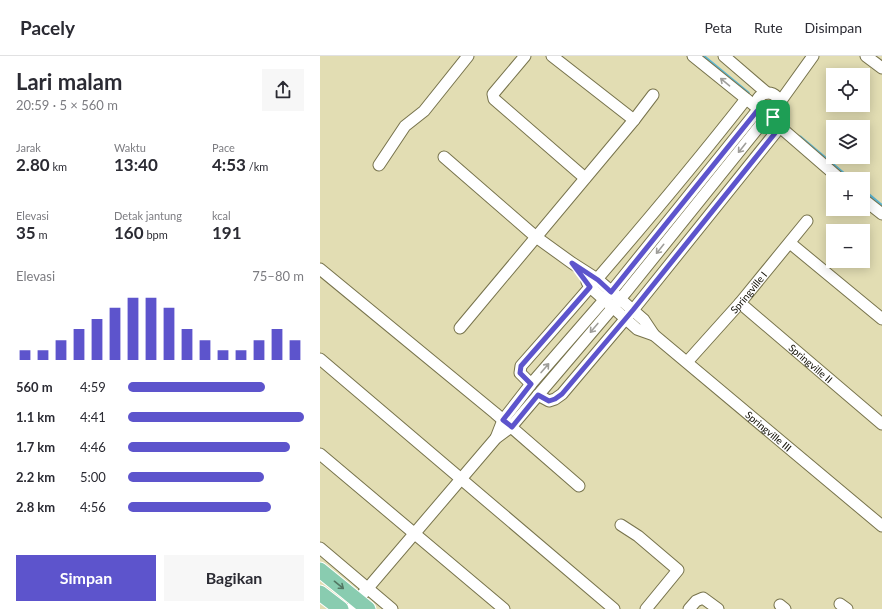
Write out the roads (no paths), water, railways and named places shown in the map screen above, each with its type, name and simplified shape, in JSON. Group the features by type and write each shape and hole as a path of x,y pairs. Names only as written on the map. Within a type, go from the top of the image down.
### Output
{"main road":[{"path":"320,570 359,606"},
{"path":"320,593 341,609"}],"street":[{"path":"379,165 405,126 424,110 468,56"},
{"path":"525,56 494,94 494,99 585,178"},
{"path":"552,56 634,120"},
{"path":"693,56 746,99 761,116 770,117 832,172"},
{"path":"724,56 767,93 775,95 780,102"},
{"path":"359,606 367,588 507,424 531,384 612,299 770,117 779,111 780,102 813,56"},
{"path":"866,56 882,68"},
{"path":"507,424 538,395 756,109 758,97 767,93"},
{"path":"460,328 634,120 653,95"},
{"path":"531,384 520,373 521,366 594,283 722,130 746,99"},
{"path":"538,395 549,401 562,394 633,310 780,127"},
{"path":"444,157 536,237 572,263 612,299 633,310 644,320 654,335"},
{"path":"870,205 882,214"},
{"name":"Springville I","path":"687,362 740,303 808,220"},
{"path":"790,243 880,314"},
{"path":"320,269 507,424 579,486"},
{"path":"612,299 625,319 637,329 654,335"},
{"name":"Springville II","path":"740,303 882,424"},
{"name":"Springville III","path":"654,335 882,526"},
{"path":"320,359 614,609"},
{"path":"320,454 354,481 414,534 504,609"},
{"path":"620,525 638,536 678,570 646,609"},
{"path":"320,548 392,609"},
{"path":"689,609 696,601 703,598 718,609"}],"waterway":[{"path":"703,56 748,93"},
{"path":"800,137 842,172"},
{"path":"870,196 882,206"}]}
